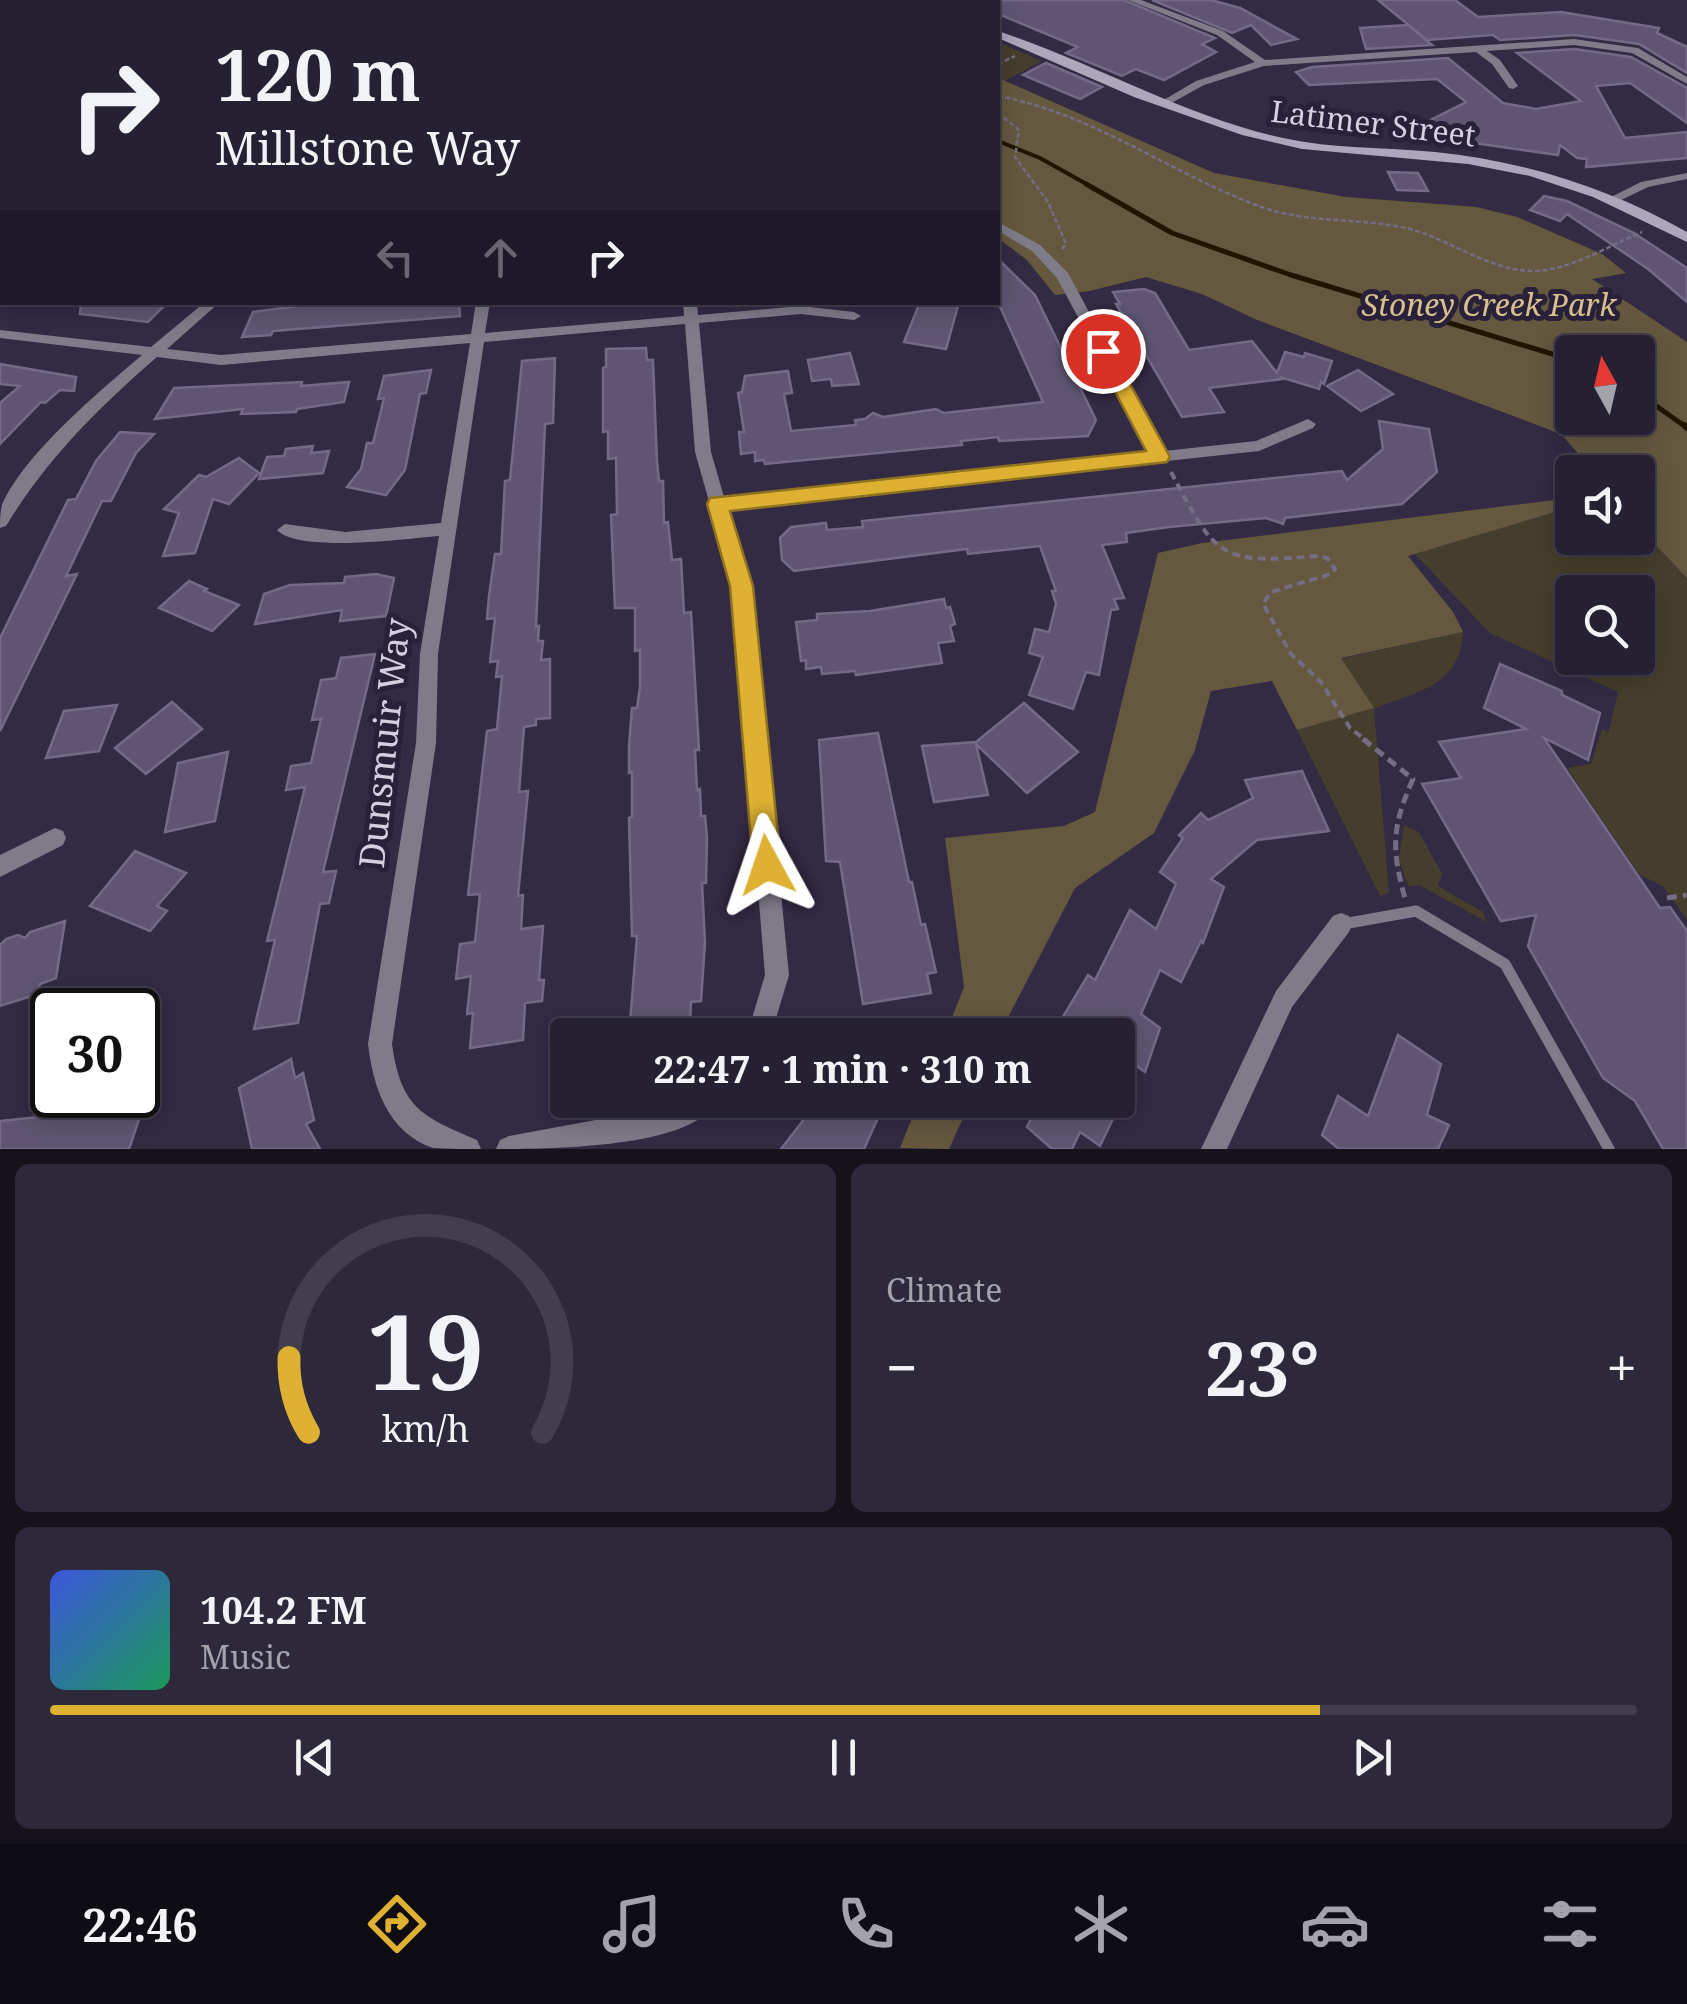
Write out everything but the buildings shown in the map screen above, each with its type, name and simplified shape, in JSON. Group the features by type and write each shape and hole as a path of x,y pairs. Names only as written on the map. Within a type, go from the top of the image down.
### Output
{"street":[{"path":"1132,0 1220,34 1263,64"},
{"name":"Latimer Street","path":"1000,35 1166,103 1284,142 1470,160 1532,173 1610,200 1687,238"},
{"path":"1166,103 1200,84 1263,64 1574,42 1614,44 1652,58 1687,81"},
{"path":"1479,49 1496,62 1513,86"},
{"path":"1610,200 1645,184 1687,176"},
{"path":"1000,227 1051,260 1063,276 1164,462"},
{"path":"0,522 34,469 70,426 211,305"},
{"name":"Dunsmuir Way","path":"468,1149 439,1140 410,1118 387,1086 380,1044 426,743 428,654 483,305"},
{"path":"0,334 221,360 478,338 690,312 801,310 854,316"},
{"path":"690,312 703,452 742,586 777,975 764,1018"},
{"path":"718,504 1164,462 1260,446 1308,424"},
{"path":"286,530 345,538 448,530"},
{"path":"0,866 55,838"},
{"path":"1214,1149 1284,999 1341,924"},
{"path":"509,1149 678,1118"}],"lane":[{"path":"1341,924 1416,911 1505,964 1609,1149"}],"path":[{"path":"1000,96 1056,108 1120,135 1164,162 1256,206 1317,220 1426,233 1521,269 1549,269 1660,223"},
{"path":"1000,114 1020,128 1015,158 1048,202 1066,244 1051,260"},
{"path":"1164,462 1206,536 1224,555 1246,562 1319,556 1327,558 1335,569 1332,574 1271,592 1263,604 1291,654 1321,682 1350,728 1413,779 1398,812 1393,855 1395,874 1405,892 1403,912"},
{"path":"1667,898 1687,894"}],"green space":[{"name":"Stoney Creek Park","path":"1000,43 1042,61 1005,81 1214,173 1346,197 1476,207 1517,217 1602,254 1626,273 1592,279 1687,342 1687,920 1664,887 1639,874 1567,768 1591,764 1602,729 1609,732 1618,692 1581,675 1655,675 1655,575 1555,575 1555,663 1490,633 1415,554 1555,512 1555,555 1655,555 1655,455 1580,455 1562,435 1655,435 1655,335 1555,335 1555,432 1255,319 1202,294 1146,277 1055,295 1027,260 1000,240"},
{"name":"Stoney Creek Park","path":"1003,80 1214,173 1346,197 1476,207 1517,217 1602,254 1626,273 1592,279 1687,342 1687,578 1655,544 1655,455 1580,455 1562,435 1655,435 1655,335 1555,335 1555,432 1255,319 1202,294 1146,277 1055,295 1027,260 1000,240"},
{"path":"1555,500 1555,512 1408,556 1453,612 1463,632 1341,658 1374,708 1297,730 1272,681 1211,691 1195,750 1154,833 1075,888 1008,1018 952,1018 964,987 945,838 1064,826 1095,812 1158,553 1202,543"},
{"path":"1463,632 1454,665 1445,676 1420,691 1374,709 1389,893 1380,896 1297,730 1373,708 1340,659"},
{"path":"1404,825 1419,832 1442,874 1438,886 1483,912 1487,922 1419,885 1409,887 1399,860"},
{"path":"912,1118 963,1118 949,1149 900,1148"}],"waterway":[{"path":"1000,142 1040,158 1090,186"},
{"path":"1086,184 1172,233 1291,275 1555,355"},
{"path":"1655,405 1686,427"}],"route":[{"path":"767,865 742,586 718,504 1160,457 1103,351"}]}
